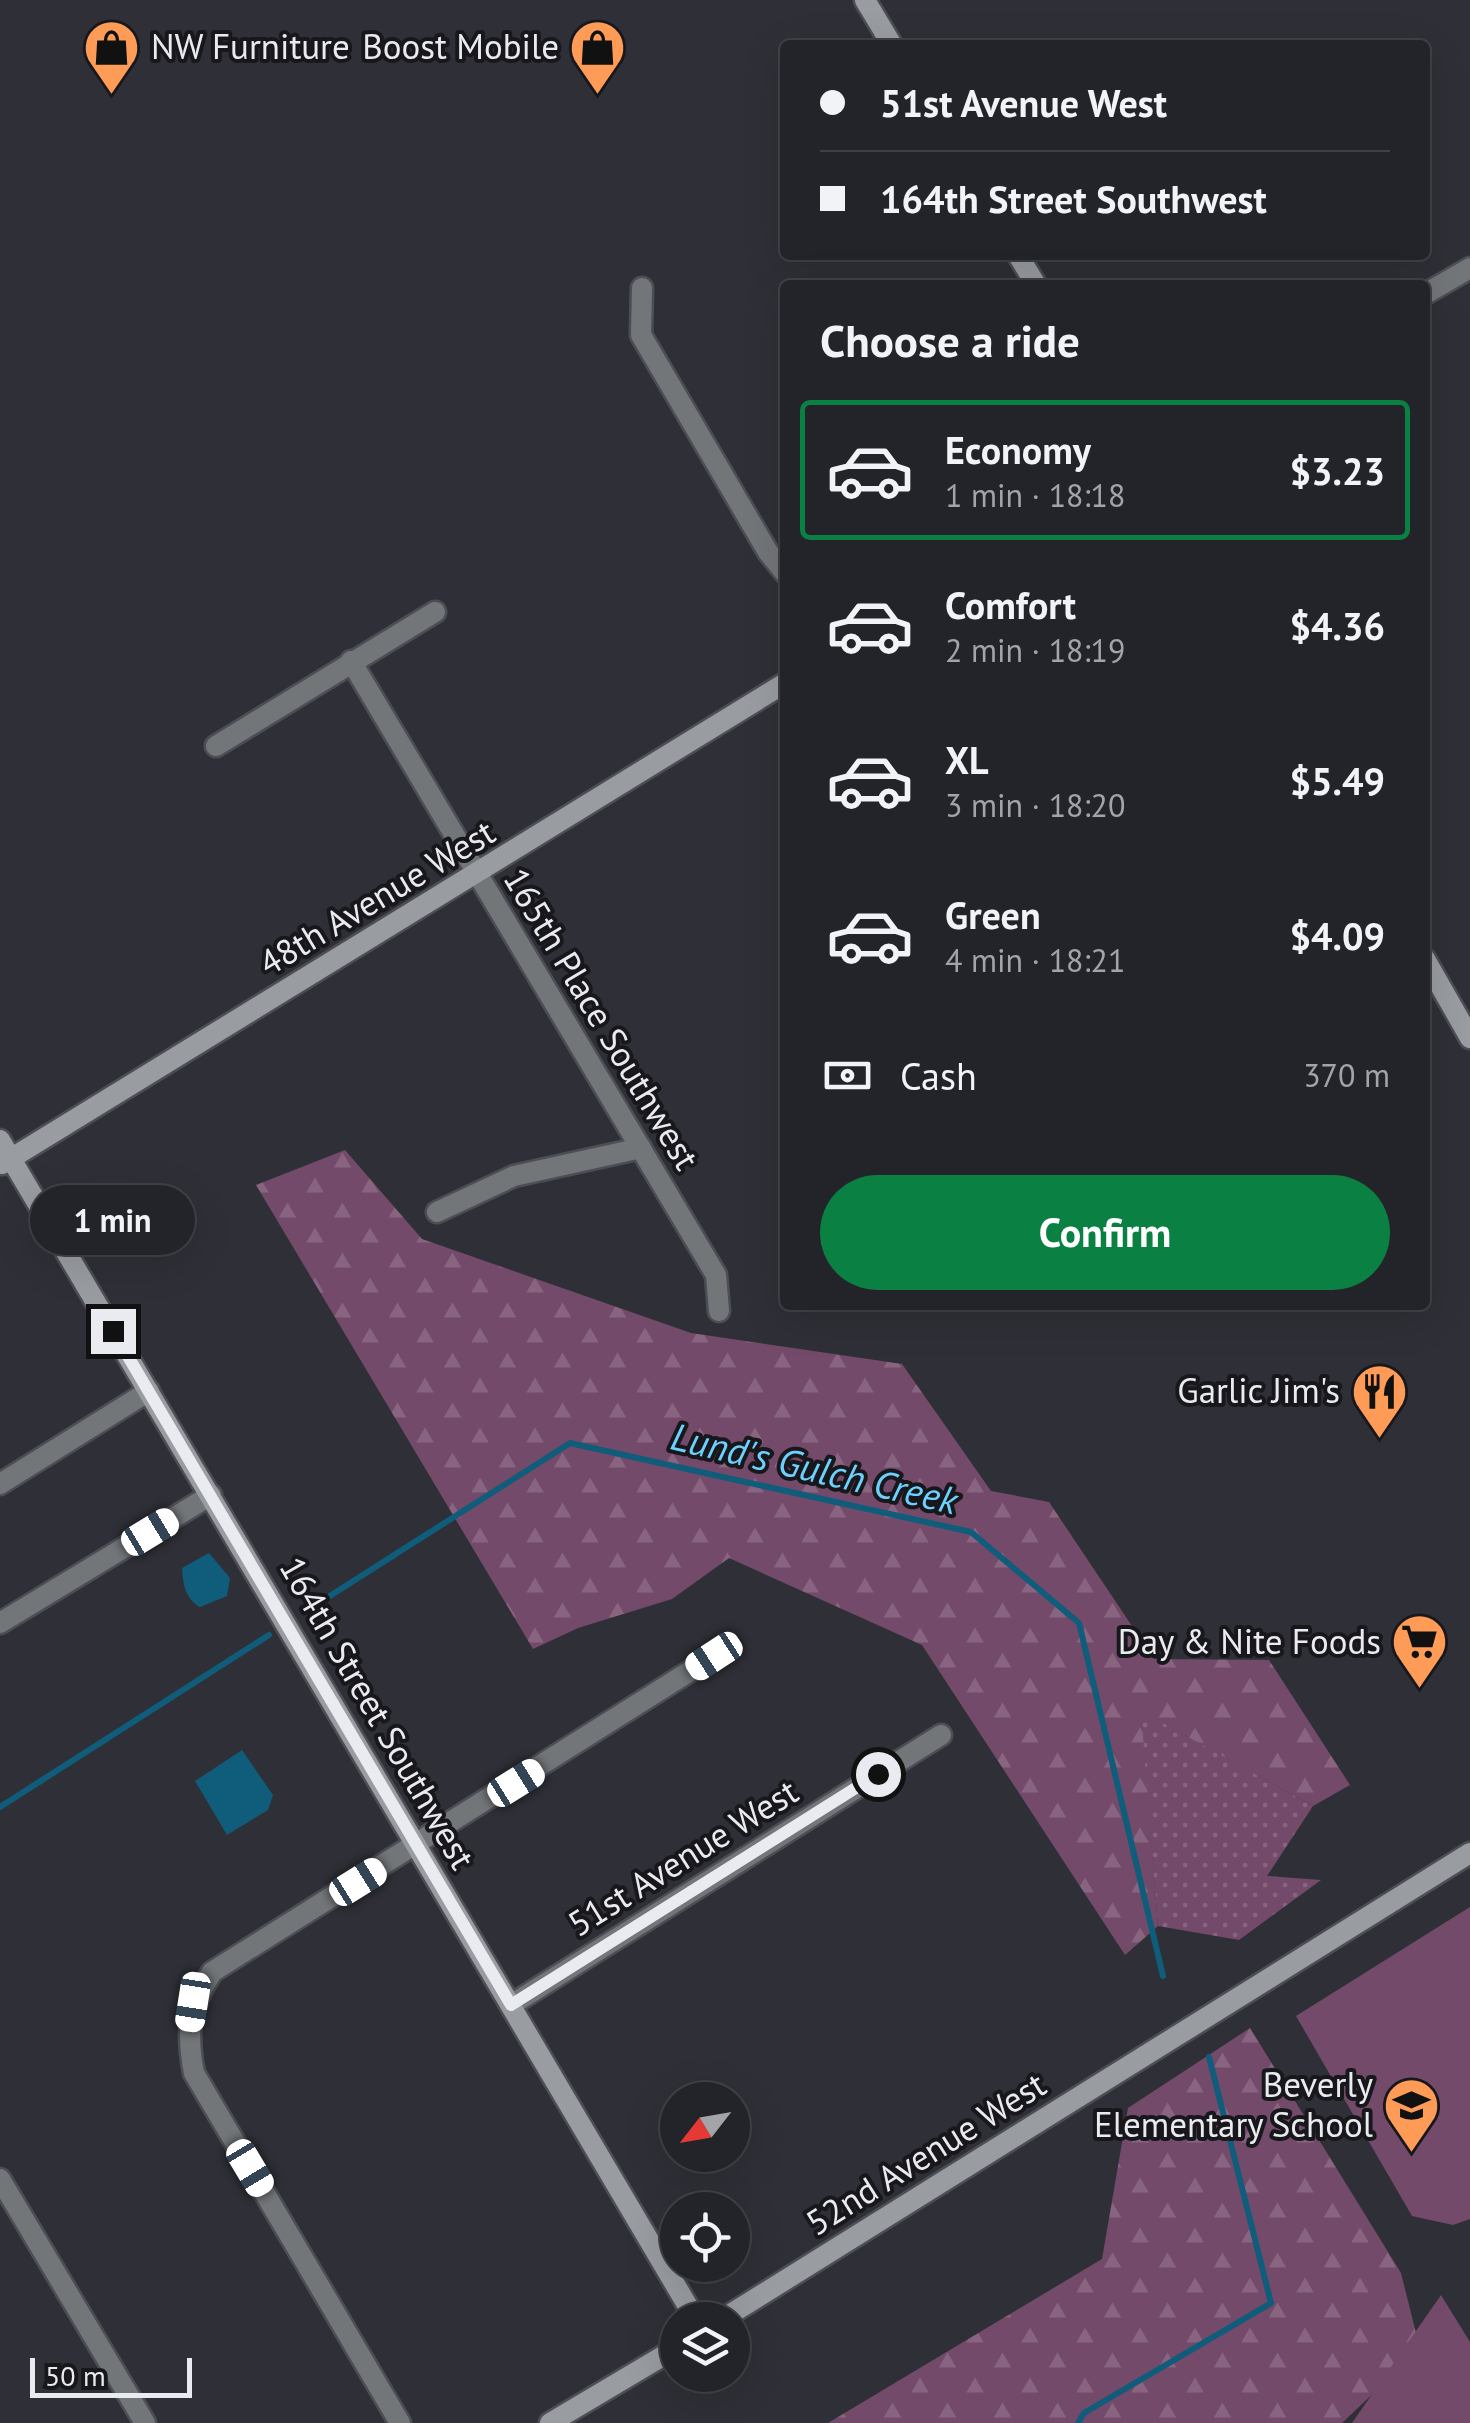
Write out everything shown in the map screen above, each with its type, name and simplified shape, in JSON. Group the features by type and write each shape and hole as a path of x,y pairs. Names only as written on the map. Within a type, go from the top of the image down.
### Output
{"street":[{"path":"866,0 889,40"},
{"path":"1430,291 1470,268"},
{"path":"642,288 641,335 780,567"},
{"path":"216,746 436,612"},
{"name":"165th Place Southwest","path":"351,661 716,1275 718,1311"},
{"name":"48th Avenue West","path":"4,1154 477,876 780,686"},
{"path":"1430,967 1470,1038"},
{"path":"437,1212 514,1176 571,1160 641,1148"},
{"name":"164th Street Southwest","path":"4,1154 149,1391 685,2302"},
{"path":"0,1484 149,1391"},
{"path":"0,1622 210,1495"},
{"path":"400,2423 194,2073 187,2036 193,2002 212,1972 714,1656"},
{"name":"51st Avenue West","path":"511,2005 941,1735"},
{"name":"52nd Avenue West","path":"750,2303 1470,1853"},
{"path":"0,2179 144,2423"},
{"path":"550,2423 660,2358"}],"green space":[{"path":"345,1150 422,1239 691,1333 902,1364 991,1491 1049,1502 1154,1659 1269,1660 1350,1785 1313,1806 1141,1711 1158,1926 1125,1955 922,1645 729,1558 672,1599 578,1628 533,1649 256,1185"},
{"path":"1140,1710 1313,1806 1267,1876 1321,1880 1239,1940 1158,1926"},
{"name":"Beverly Elementary School","path":"1470,1907 1470,2219 1453,2225 1412,2216 1296,2016"},
{"path":"1250,2028 1401,2273 1420,2349 1342,2423 828,2423 1102,2259 1128,2108"},
{"path":"1441,2295 1470,2342 1470,2423 1352,2423"}],"water":[{"path":"209,1553 230,1578 227,1596 200,1607 188,1595 182,1568"},
{"path":"242,1750 273,1795 268,1810 227,1835 195,1781"}],"waterway":[{"name":"Lund's Gulch Creek","path":"311,1608 570,1443 971,1532 1079,1623 1163,1976"},
{"name":"Lund's Gulch Creek","path":"0,1807 269,1635"},
{"name":"Lund's Gulch Creek","path":"1078,2423 1084,2413 1271,2303 1209,2057"}],"place":[{"name":"NW Furniture","path":"112,96"},
{"name":"Boost Mobile","path":"598,96"},
{"name":"Garlic Jim's","path":"1379,1440"},
{"name":"Day & Nite Foods","path":"1420,1691"},
{"name":"Beverly Elementary School","path":"1412,2154"}],"route":[{"path":"113,1331 511,2005 878,1774"}]}
